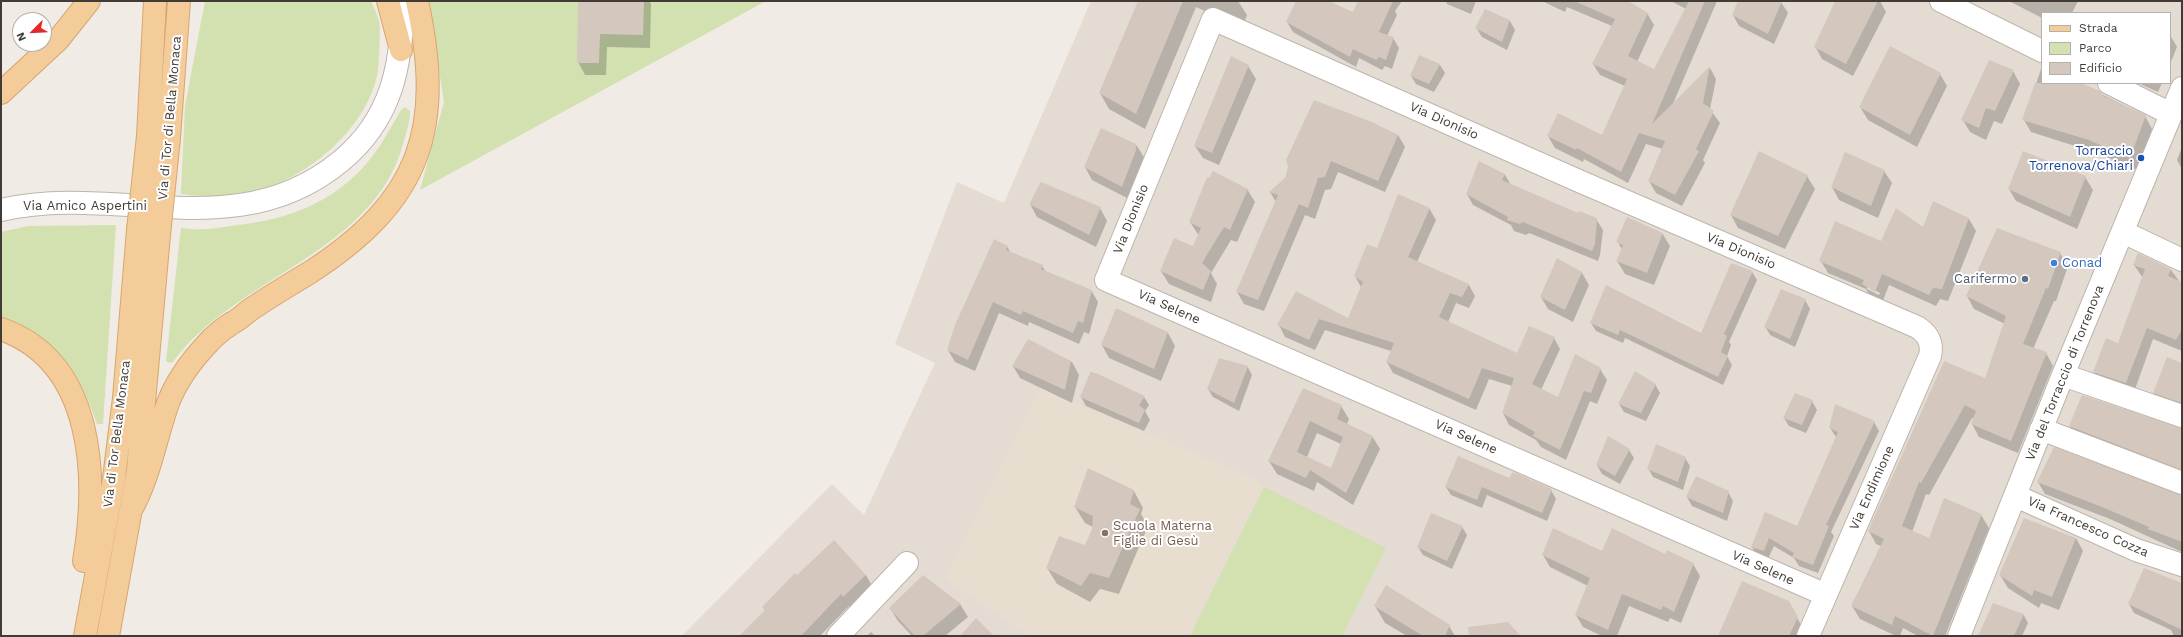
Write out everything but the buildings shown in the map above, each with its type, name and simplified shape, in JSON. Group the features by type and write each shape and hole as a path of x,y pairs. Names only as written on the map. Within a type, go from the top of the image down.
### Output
{"main road":[{"path":"1,93 58,40 89,1"},
{"path":"155,1 159,137"},
{"name":"Via di Tor di Bella Monaca","path":"138,230 174,76 178,1"},
{"path":"174,76 187,33 194,1"},
{"path":"388,1 401,50"},
{"path":"131,510 146,479 169,402 193,361 207,343 226,326 322,264 356,239 386,207 408,176 422,139 428,99 426,50 417,1"},
{"name":"Via di Tor di Bella Monaca","path":"159,137 159,235"},
{"name":"Via di Tor Bella Monaca","path":"85,636 114,478 124,398 138,230"},
{"name":"Via di Tor Bella Monaca","path":"108,636 131,510 143,419 159,235"},
{"path":"1,329 29,343 49,360 68,385 80,415 89,463 91,494 79,636"}],"street":[{"name":"Via Amico Aspertini","path":"393,1 401,50"},
{"name":"Via Amico Aspertini","path":"1,210 40,204 116,204 190,209 221,208 262,202 294,191 335,166 360,145 370,133 386,101 397,70 401,50 403,1"},
{"path":"1940,1 2041,50"},
{"name":"Via Dionisio","path":"1106,280 1213,19 1579,181 1917,327 1926,334 1929,340"},
{"path":"2110,84 2171,114"},
{"name":"Via del Torraccio di Torrenova","path":"1959,636 2063,375 2182,88"},
{"path":"2122,232 2182,260"},
{"name":"Via Selene","path":"1106,280 1826,595"},
{"name":"Via Endimione","path":"1808,636 1930,356 1929,340"},
{"path":"2063,375 2182,416"},
{"path":"2042,429 2182,484"},
{"name":"Via Francesco Cozza","path":"2016,496 2136,550 2182,565"},
{"path":"838,636 907,563"}],"shaded area":[{"path":"1091,1 2182,1 2182,636 682,636 832,484 864,515 935,363 895,344 957,182 1004,203"},
{"name":"Scuola Materna Figlie di Gesù","path":"1041,388 1256,480 1264,487 1190,636 1030,636 946,579"}],"green space":[{"path":"205,1 371,1 378,18 380,25 380,40 377,76 371,95 349,131 334,146 300,172 263,189 242,194 222,196 181,194 185,106"},
{"path":"428,1 766,1 420,190 444,102"},
{"path":"405,107 410,111 410,115 403,144 387,181 364,212 334,238 231,307 199,333 173,362 169,363 166,361 181,228 210,229 277,218 296,212 331,195 361,170 378,149 401,110"},
{"path":"116,225 103,424 97,424 82,389 72,373 61,360 49,347 35,337 1,318 1,232 28,226"},
{"path":"1264,487 1386,548 1342,636 1190,636"}],"place":[{"name":"Torraccio Torrenova/Chiari","path":"2141,158"},
{"name":"Conad","path":"2054,263"},
{"name":"Carifermo","path":"2025,279"},
{"name":"Scuola Materna Figlie di Gesù","path":"1105,533"}]}
